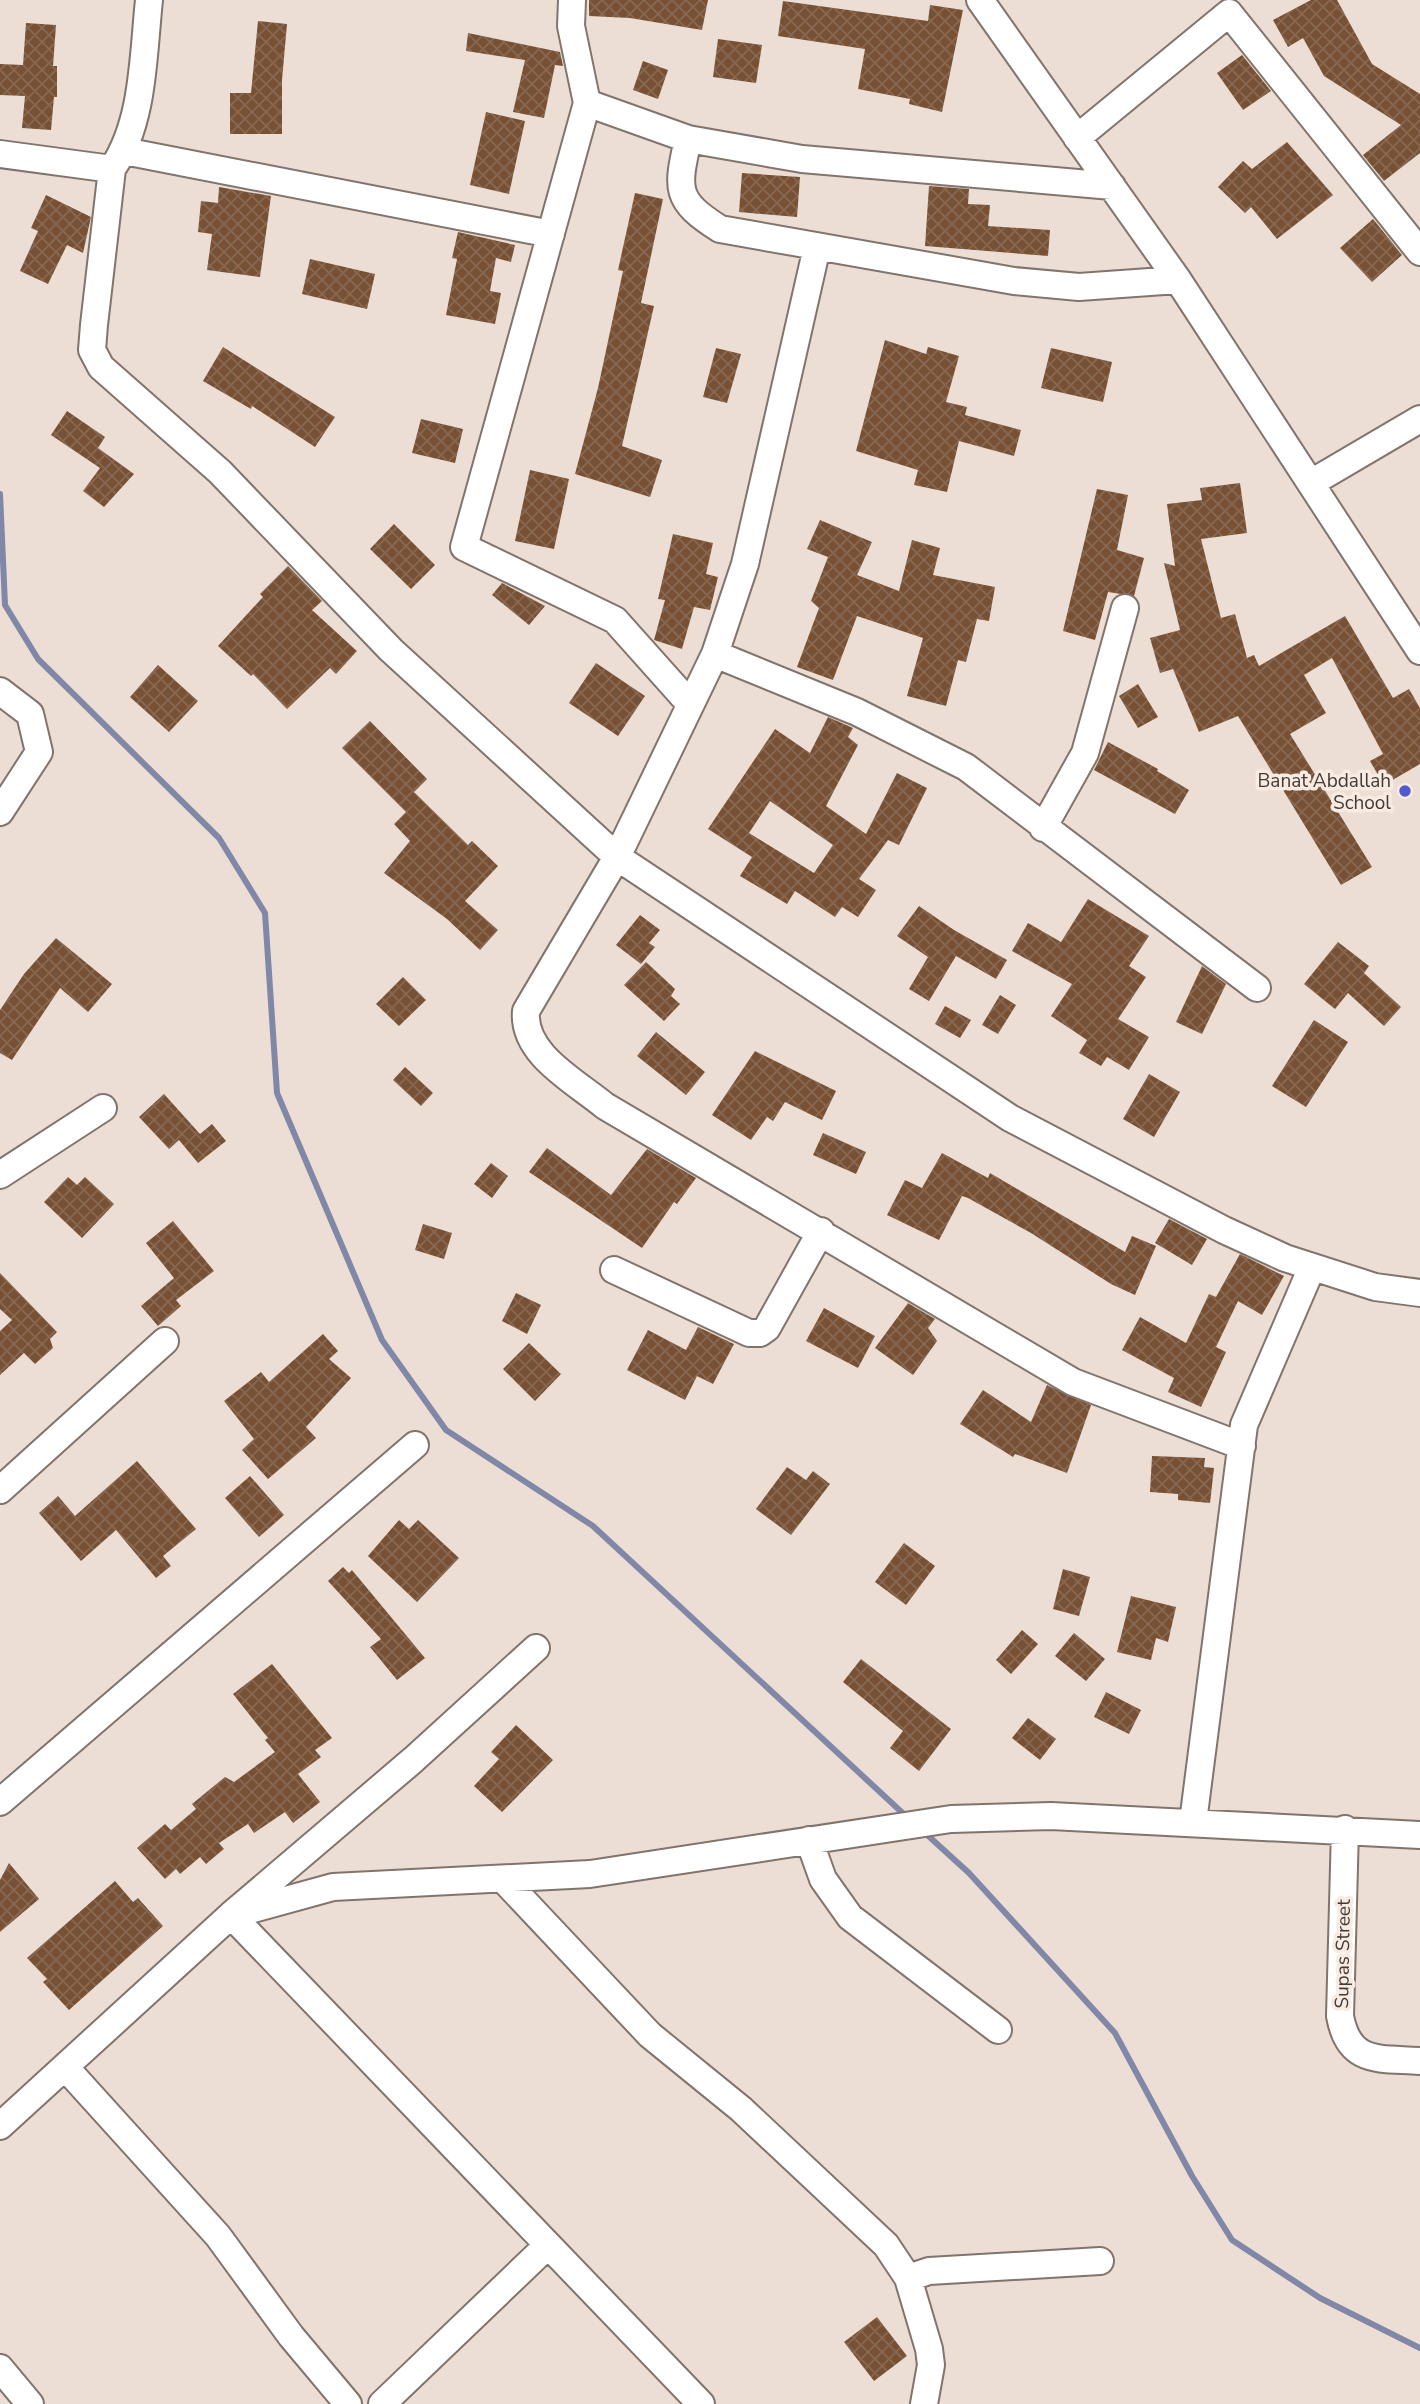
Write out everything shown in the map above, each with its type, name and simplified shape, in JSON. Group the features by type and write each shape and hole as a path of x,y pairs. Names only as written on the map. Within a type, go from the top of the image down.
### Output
{"street":[{"path":"149,0 132,128 118,160 93,338 92,350 101,368 220,472 391,650 617,857 1010,1118 1224,1230 1312,1266 1375,1287 1420,1293"},
{"path":"572,0 571,26 587,103 464,547 615,620 690,704"},
{"path":"980,0 1178,280 1420,651"},
{"path":"1077,138 1229,13 1420,252"},
{"path":"587,103 688,139 802,159 1112,186"},
{"path":"688,139 679,180 682,197 693,212 720,229 1027,282 1079,287 1178,280"},
{"path":"0,154 118,160 551,234"},
{"path":"817,247 745,564 715,654 617,857 526,1011 524,1024 532,1044 605,1106 1073,1382 1242,1446"},
{"path":"1311,483 1420,419"},
{"path":"1043,828 1085,753 1125,608"},
{"path":"715,654 857,712 966,767 1256,988"},
{"path":"0,691 30,714 40,752 0,812"},
{"path":"0,1175 103,1108"},
{"path":"614,1270 748,1334 760,1333 767,1328 821,1231"},
{"path":"1193,1822 1244,1425 1312,1266"},
{"path":"0,1490 165,1341"},
{"path":"0,1802 415,1446"},
{"path":"0,2126 230,1915 413,1760 536,1648"},
{"path":"230,1915 333,1887 590,1874 951,1819 1051,1816 1345,1829 1420,1835"},
{"name":"Supas Street","path":"1345,1829 1340,2016 1343,2032 1352,2046 1366,2057 1420,2061"},
{"path":"809,1840 823,1879 850,1917 998,2030"},
{"path":"503,1879 650,2035 741,2109 886,2245 908,2278 929,2348 931,2365 924,2404"},
{"path":"230,1915 701,2404"},
{"path":"65,2067 218,2236 291,2336 348,2404"},
{"path":"382,2404 547,2246"},
{"path":"908,2278 929,2271 1100,2260"},
{"path":"0,2368 30,2404"}],"building":[{"path":"589,0 708,0 702,30 630,18 589,16"},
{"path":"1311,0 1337,0 1372,64 1420,94 1420,153 1384,181 1363,155 1401,125 1324,76 1303,38 1288,47 1273,20"},
{"path":"783,1 928,21 930,5 963,10 942,112 909,104 910,99 858,89 865,49 778,36"},
{"path":"258,21 287,24 282,80 282,134 230,134 230,93 251,93"},
{"path":"26,23 56,25 53,66 57,66 57,97 54,97 51,130 22,128 25,96 0,95 0,64 23,65"},
{"path":"468,33 560,52 563,66 555,65 544,118 513,112 525,60 466,51"},
{"path":"718,39 762,45 756,83 713,77"},
{"path":"1242,55 1271,91 1243,110 1217,73"},
{"path":"643,61 668,70 658,99 633,90"},
{"path":"486,112 525,121 509,194 470,185"},
{"path":"1287,142 1333,195 1277,239 1251,207 1245,213 1218,187 1243,161 1252,169"},
{"path":"742,173 800,177 797,217 739,212"},
{"path":"929,186 969,189 968,204 990,205 988,226 1050,230 1048,256 925,246"},
{"path":"219,187 271,196 260,277 207,270 212,234 198,232 201,201 218,203"},
{"path":"635,193 663,199 641,303 654,306 622,446 662,460 650,497 575,474 598,388 623,271 618,270"},
{"path":"46,195 91,217 83,253 67,245 48,284 20,271 38,231 31,228"},
{"path":"1373,219 1402,255 1372,282 1340,248"},
{"path":"458,232 515,245 511,262 496,258 490,291 501,293 495,324 446,315 457,259 452,258"},
{"path":"310,259 375,274 367,309 302,294"},
{"path":"885,340 926,354 928,347 959,356 946,402 967,407 965,415 1021,430 1014,456 959,441 947,492 914,485 918,470 856,451"},
{"path":"223,347 335,417 315,447 252,406 251,409 203,381"},
{"path":"716,348 741,354 727,403 703,397"},
{"path":"1051,348 1112,362 1103,402 1041,388"},
{"path":"67,411 105,437 98,448 134,474 104,507 83,491 100,468 51,435"},
{"path":"421,419 463,429 455,463 412,453"},
{"path":"530,470 569,479 554,549 515,541"},
{"path":"1240,483 1247,533 1201,539 1221,618 1235,614 1247,658 1254,655 1259,666 1345,616 1393,698 1409,689 1420,708 1420,764 1384,785 1370,761 1383,754 1332,658 1304,675 1326,713 1290,734 1372,867 1341,885 1238,716 1199,732 1173,669 1160,673 1150,638 1180,630 1164,563 1175,566 1167,504 1202,500 1200,488"},
{"path":"1097,489 1128,495 1117,550 1144,558 1134,596 1108,592 1095,640 1063,631"},
{"path":"820,520 872,542 857,575 899,591 912,540 940,548 933,575 995,587 989,621 977,619 966,662 958,660 946,706 907,696 923,638 857,616 833,680 797,667 819,608 811,601 828,557 807,549"},
{"path":"394,524 435,565 411,589 370,549"},
{"path":"673,534 713,543 706,574 718,577 710,610 694,607 682,649 654,640 665,600 658,599"},
{"path":"288,566 322,601 312,610 357,651 336,674 330,668 287,709 253,674 251,676 218,646 263,597 260,594"},
{"path":"502,583 545,606 529,625 492,595"},
{"path":"596,663 645,696 618,736 569,703"},
{"path":"158,665 198,701 169,732 130,697"},
{"path":"1138,684 1158,717 1138,728 1119,696"},
{"path":"828,717 853,728 848,737 858,745 826,806 866,834 897,773 927,788 899,845 888,840 859,879 876,890 858,917 842,907 835,917 795,891 787,904 740,876 752,857 708,829 775,729 810,753","holes":["770,801 833,845 814,873 749,833"]},
{"path":"370,721 427,779 414,792 468,845 472,841 498,866 465,901 498,930 480,950 447,919 384,873 410,841 394,824 406,812 342,748"},
{"path":"1108,742 1158,769 1157,771 1189,790 1175,814 1094,770"},
{"path":"1088,899 1149,936 1129,966 1146,977 1118,1019 1149,1037 1129,1070 1107,1057 1101,1066 1079,1053 1087,1040 1051,1016 1072,984 1012,951 1028,923 1061,942"},
{"path":"919,906 954,930 1007,960 996,979 956,956 929,1001 909,989 928,957 897,936"},
{"path":"640,915 660,930 649,943 655,947 641,964 616,945"},
{"path":"56,938 112,984 88,1012 60,988 12,1060 0,1053 0,1010 24,974"},
{"path":"1338,942 1369,966 1364,973 1401,1007 1384,1026 1348,993 1335,1009 1304,984"},
{"path":"646,962 675,989 671,996 680,1004 664,1021 624,985"},
{"path":"1202,966 1226,984 1202,1034 1176,1022"},
{"path":"403,977 426,1000 399,1026 376,1004"},
{"path":"1000,995 1016,1005 998,1034 982,1025"},
{"path":"945,1006 971,1020 960,1038 935,1024"},
{"path":"1314,1020 1348,1042 1306,1107 1272,1086"},
{"path":"656,1032 705,1072 686,1095 637,1056"},
{"path":"755,1051 836,1091 822,1120 785,1102 773,1121 767,1117 751,1140 712,1115"},
{"path":"405,1067 433,1093 421,1106 393,1080"},
{"path":"1149,1074 1180,1092 1154,1137 1123,1119"},
{"path":"164,1094 200,1134 212,1124 226,1141 198,1163 179,1140 169,1149 139,1117"},
{"path":"823,1133 866,1152 856,1174 813,1155"},
{"path":"547,1148 611,1195 647,1149 696,1178 677,1204 674,1202 642,1248 529,1172"},
{"path":"942,1153 988,1178 990,1173 1125,1252 1132,1236 1156,1246 1135,1295 1111,1284 1031,1233 962,1196 939,1240 887,1215 905,1180 922,1188"},
{"path":"491,1163 508,1176 492,1198 474,1184"},
{"path":"68,1177 77,1185 85,1177 114,1204 82,1238 44,1202"},
{"path":"1169,1219 1207,1239 1192,1265 1155,1243"},
{"path":"173,1221 214,1271 176,1300 181,1306 158,1326 141,1306 174,1278 146,1243"},
{"path":"423,1224 452,1233 444,1259 415,1250"},
{"path":"1240,1254 1284,1276 1262,1315 1238,1301 1216,1347 1226,1352 1201,1407 1168,1392 1174,1378 1122,1350 1140,1317 1186,1343 1209,1294 1216,1297"},
{"path":"0,1273 57,1332 50,1339 53,1348 35,1364 24,1353 0,1375 0,1331 12,1320 0,1309"},
{"path":"516,1293 541,1305 527,1334 502,1321"},
{"path":"908,1303 935,1319 928,1328 937,1341 913,1375 875,1348"},
{"path":"824,1308 875,1336 858,1368 806,1341"},
{"path":"698,1327 734,1344 713,1384 697,1376 685,1400 627,1370 648,1330 686,1350"},
{"path":"323,1334 338,1351 329,1359 351,1378 306,1427 316,1438 268,1479 242,1450 254,1439 224,1401 261,1372 269,1382"},
{"path":"529,1343 561,1374 535,1401 503,1369"},
{"path":"1047,1385 1091,1405 1067,1473 1015,1454 1013,1457 960,1424 983,1390 1031,1422"},
{"path":"1152,1456 1205,1458 1204,1467 1214,1468 1210,1503 1178,1500 1178,1494 1150,1492"},
{"path":"137,1461 196,1529 163,1556 171,1566 156,1578 116,1530 81,1561 39,1513 58,1496 75,1516"},
{"path":"787,1467 806,1480 813,1471 830,1484 791,1535 756,1509"},
{"path":"250,1476 284,1515 259,1537 225,1498"},
{"path":"399,1520 409,1529 418,1520 459,1558 417,1602 368,1556"},
{"path":"904,1543 935,1566 906,1605 875,1582"},
{"path":"343,1567 349,1573 352,1570 425,1658 397,1680 370,1647 381,1639 328,1581"},
{"path":"1063,1569 1090,1577 1079,1616 1053,1609"},
{"path":"1131,1596 1176,1607 1168,1642 1156,1638 1151,1660 1117,1652"},
{"path":"1022,1630 1038,1644 1011,1674 996,1660"},
{"path":"1074,1633 1105,1659 1086,1681 1055,1656"},
{"path":"861,1659 951,1729 919,1771 890,1748 903,1731 843,1682"},
{"path":"272,1664 332,1738 315,1750 321,1757 298,1774 320,1802 293,1823 285,1812 254,1833 248,1824 219,1843 224,1849 206,1864 200,1857 180,1874 176,1869 165,1879 137,1848 165,1824 171,1830 196,1809 192,1804 225,1777 234,1782 275,1752 265,1740 268,1738 233,1694"},
{"path":"1106,1692 1141,1710 1129,1734 1094,1717"},
{"path":"1028,1718 1056,1739 1040,1760 1012,1738"},
{"path":"516,1725 553,1760 502,1812 474,1786 499,1759 491,1752"},
{"path":"9,1863 39,1899 0,1932 0,1880"},
{"path":"115,1881 133,1902 138,1898 163,1926 69,2010 43,1982 47,1979 27,1958"},
{"path":"877,2317 907,2356 874,2381 844,2342"}],"waterway":[{"path":"0,494 5,605 38,659 219,838 265,913 277,1093 382,1340 446,1430 593,1526 908,1818"},
{"path":"924,1832 969,1873 1115,2033 1192,2176 1232,2240 1320,2298 1420,2348"}],"place":[{"name":"Banat Abdallah School","path":"1405,791"}]}
